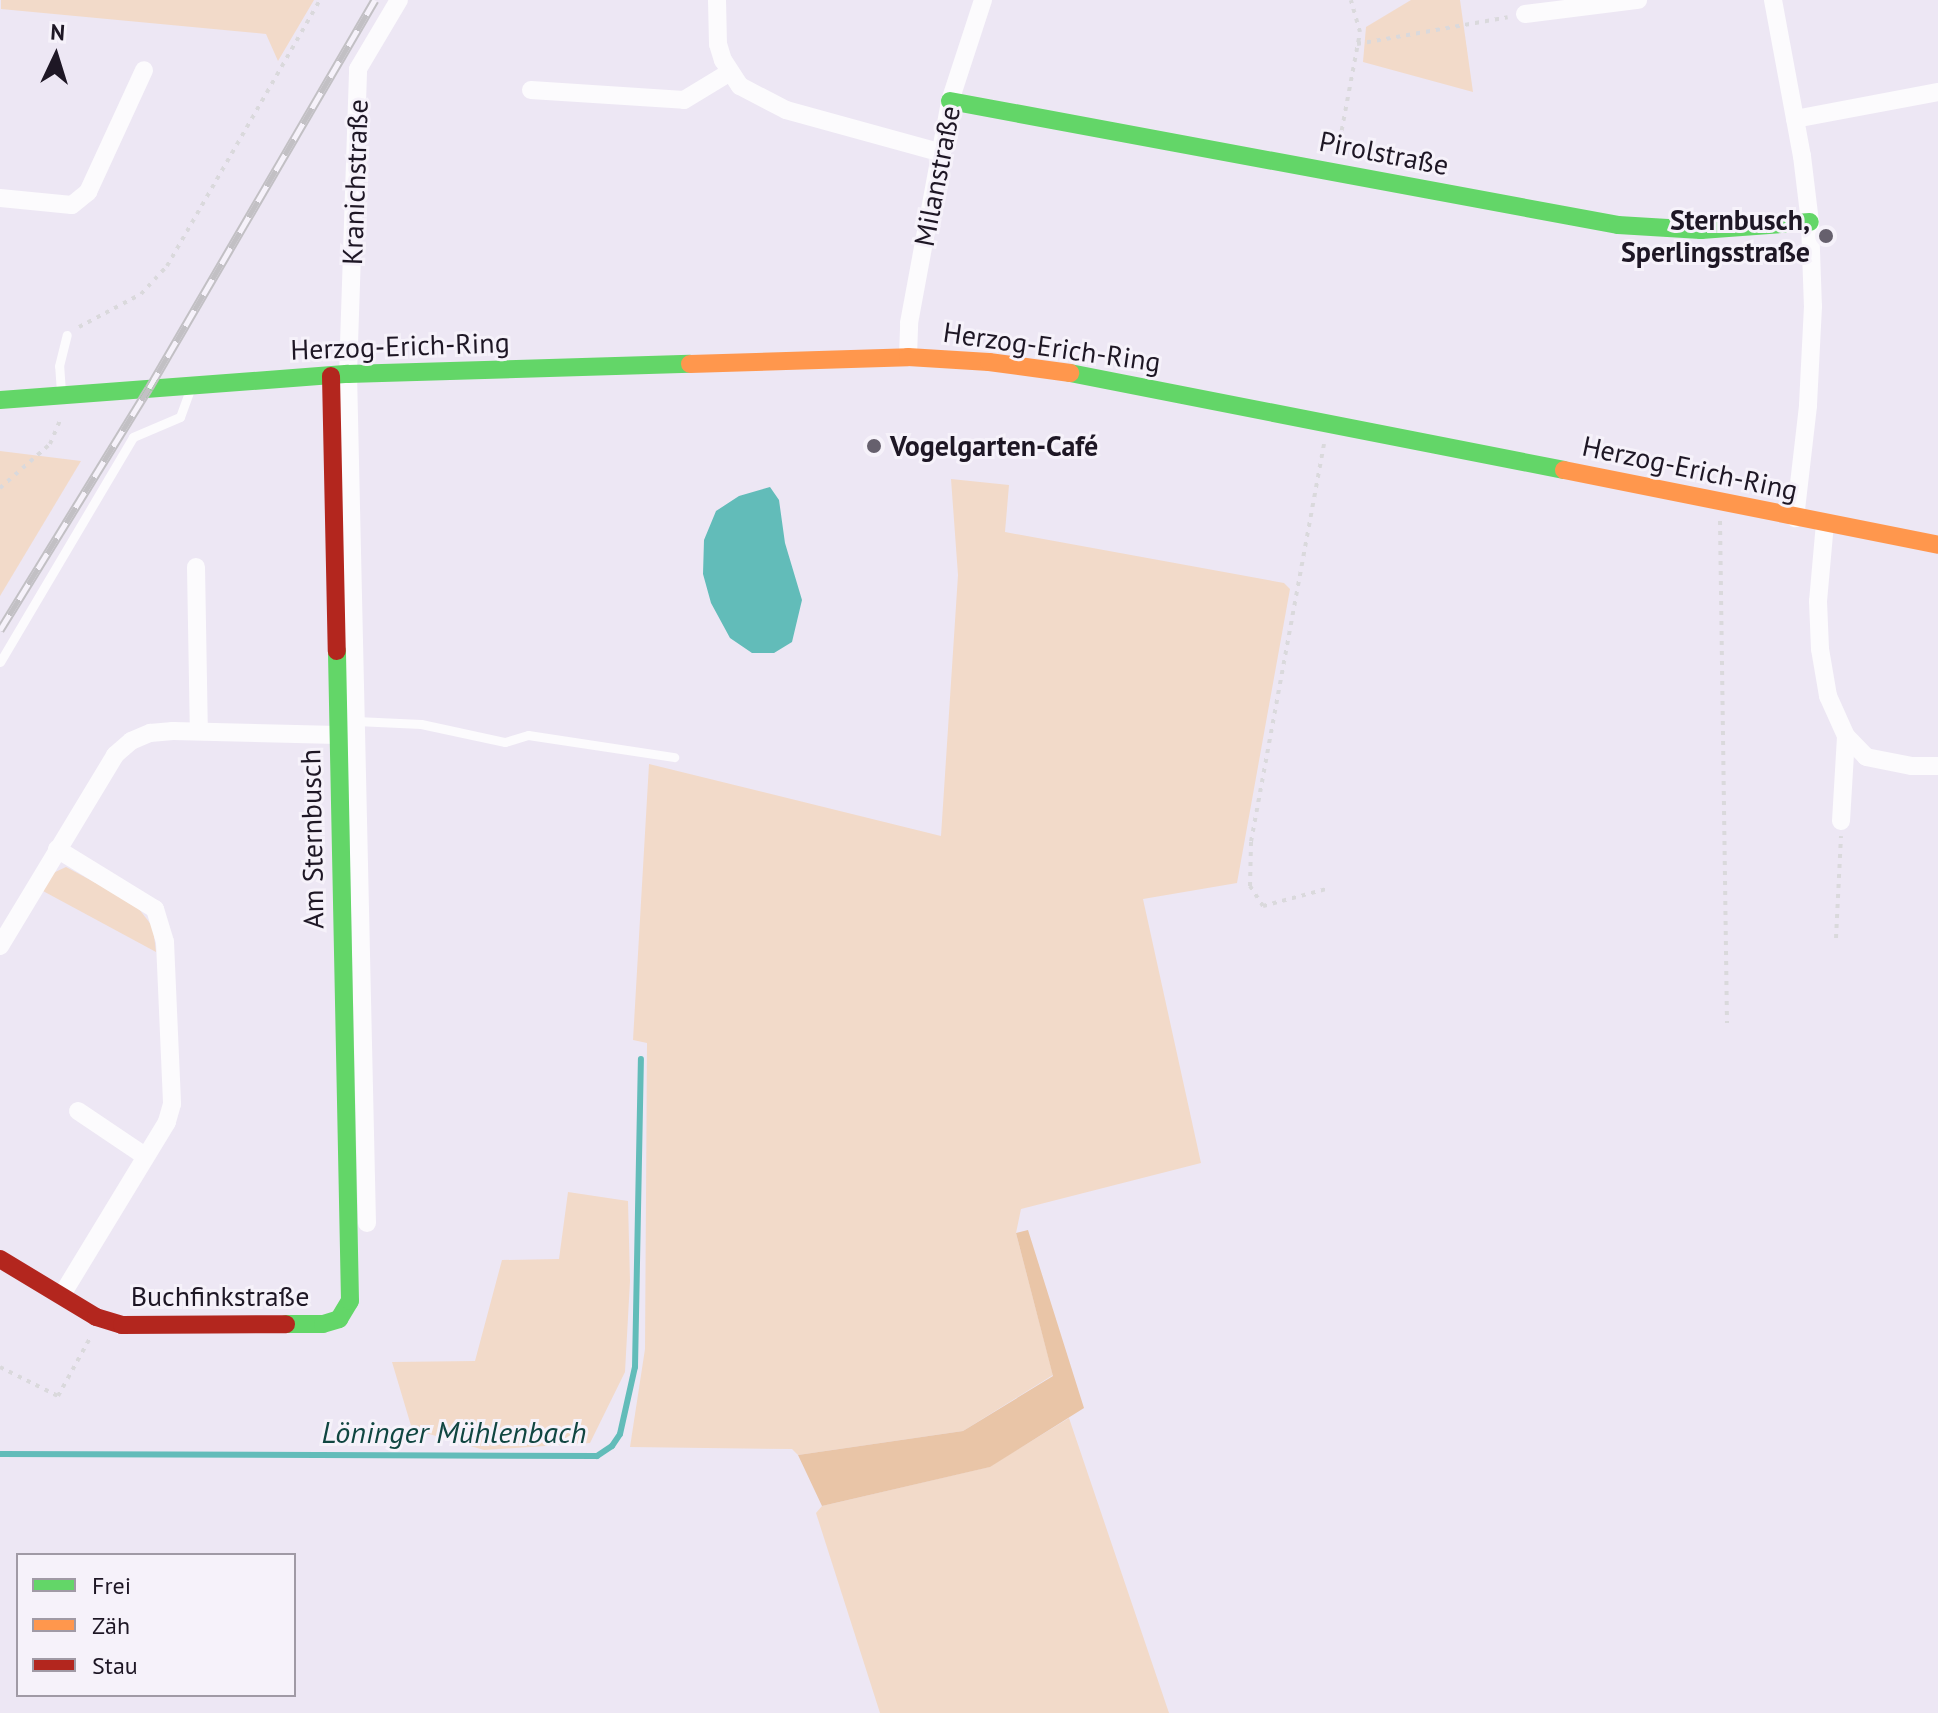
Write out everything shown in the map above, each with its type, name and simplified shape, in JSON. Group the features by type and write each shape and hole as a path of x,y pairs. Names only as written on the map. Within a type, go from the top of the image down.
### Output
{"street":[{"name":"Kranichstraße","path":"340,375 358,69 399,0"},
{"path":"717,0 718,44 740,86 786,110 942,153"},
{"name":"Milanstraße","path":"908,357 909,323 950,101 983,0"},
{"path":"1525,14 1638,0"},
{"path":"1773,0 1810,222 1813,306 1809,392 1795,518"},
{"path":"0,198 72,205 88,192 144,70"},
{"path":"531,90 684,100 730,72"},
{"path":"1795,119 1938,92"},
{"name":"Pirolstraße","path":"950,101 1618,225 1701,230 1810,222"},
{"name":"Herzog-Erich-Ring","path":"0,400 340,375 908,357 1056,370 1938,545"},
{"name":"Am Sternbusch","path":"340,375 356,721 350,1301"},
{"name":"Am Sternbusch","path":"340,375 338,735 367,1223"},
{"path":"1825,523 1818,601 1820,649 1828,696 1846,736 1866,757 1912,766 1938,766"},
{"path":"196,567 199,731"},
{"path":"0,946 115,755 131,741 150,733 199,731 338,735"},
{"path":"1841,821 1846,736"},
{"path":"57,849 155,909 162,925 172,1104 167,1122 62,1295"},
{"path":"78,1111 145,1156"},
{"name":"Buchfinkstraße","path":"0,1259 100,1319 122,1325 323,1324 339,1319 350,1301"}],"lane":[{"path":"61,395 59,366 67,335"},
{"path":"0,662 133,437 180,417 192,385"},
{"path":"356,721 421,724 505,742 528,735 674,757"}],"path":[{"path":"67,335 141,294 167,266 320,0"},
{"path":"1334,172 1360,32 1351,0"},
{"path":"1357,44 1525,14"},
{"path":"0,488 50,444 61,420 61,395"},
{"path":"1328,422 1251,842 1250,886 1263,906 1330,888"},
{"path":"1720,502 1727,1023"},
{"path":"1836,938 1841,821"},
{"path":"0,1367 58,1396 100,1319"}],"shaded area":[{"path":"1,0 314,0 278,61 266,34 1,9"},
{"path":"1411,0 1460,0 1473,92 1363,62 1366,27"},
{"path":"0,451 81,461 0,596"},
{"path":"951,479 1009,485 1005,532 1284,583 1290,589 1237,883 1143,899 1201,1163 1021,1209 1016,1233 1053,1375 963,1431 798,1455 792,1449 630,1447 645,1349 647,1043 633,1040 649,764 941,836 958,575"},
{"path":"770,487 779,500 785,543 802,600 792,642 774,653 752,653 730,638 711,603 703,574 704,540 716,511 739,496"},
{"path":"66,867 135,904 153,927 156,952 43,891 53,873"},
{"path":"568,1192 628,1201 630,1281 625,1372 590,1443 484,1450 412,1429 392,1362 475,1361 502,1260 559,1259"},
{"path":"1028,1230 1084,1408 990,1467 822,1506 798,1455 963,1431 1053,1376 1016,1233"},
{"path":"1069,1418 1169,1713 880,1713 816,1513 822,1506 989,1467"}],"waterway":[{"name":"Löninger Mühlenbach","path":"0,1454 597,1456 612,1446 620,1434 635,1367 641,1059"}],"railway":[{"path":"0,630 149,388 375,0"}],"traffic: fast":[{"path":"950,101 1618,225 1701,230 1810,222"},
{"path":"0,400 348,374 690,364"},
{"path":"1070,373 1564,470"},
{"path":"286,1324 323,1324 339,1319 350,1301 337,651"}],"traffic: slow":[{"path":"690,364 908,357 989,362 1070,373"},
{"path":"1564,470 1938,545"}],"traffic: jam":[{"path":"331,376 337,651"},
{"path":"0,1259 96,1317 122,1325 286,1324"}],"place":[{"name":"Sternbusch, Sperlingsstraße","path":"1826,236"},
{"name":"Vogelgarten-Café","path":"874,446"}]}
